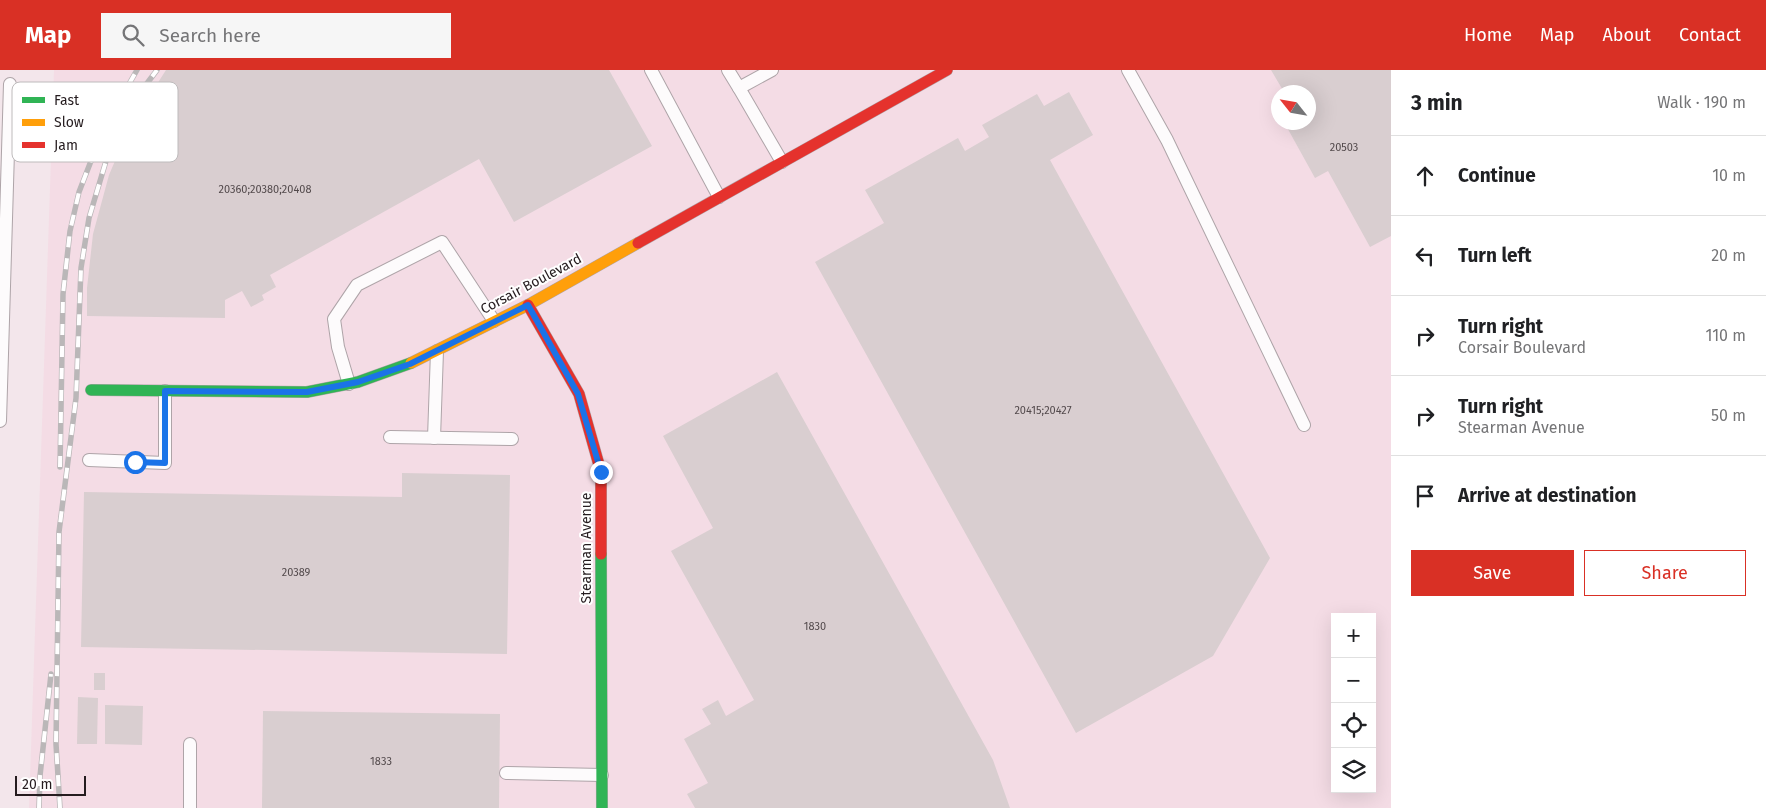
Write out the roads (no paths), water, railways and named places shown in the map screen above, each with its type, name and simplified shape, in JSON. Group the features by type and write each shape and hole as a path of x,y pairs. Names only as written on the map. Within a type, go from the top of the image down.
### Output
{"street":[{"name":"Corsair Boulevard","path":"91,390 307,392 349,384 410,364 528,305 947,70"},
{"name":"Stearman Avenue","path":"528,305 578,394 601,472 602,808"}],"lane":[{"path":"651,70 719,197"},
{"path":"728,70 782,162"},
{"path":"739,88 772,70"},
{"path":"1128,70 1166,140 1304,425"},
{"path":"0,421 10,84"},
{"path":"349,384 338,347 334,319 356,285 442,242 494,322"},
{"path":"434,438 437,351"},
{"path":"89,460 165,463 165,391"},
{"path":"390,437 512,439"},
{"path":"190,744 190,808"},
{"path":"506,773 602,774"}],"railway":[{"path":"130,82 137,70"},
{"path":"148,82 157,70"},
{"path":"60,467 63,294 70,231 79,192 91,162"},
{"path":"60,808 56,744 59,532 76,398 81,268 89,218 106,162"},
{"path":"39,808 40,776 51,674"}]}
